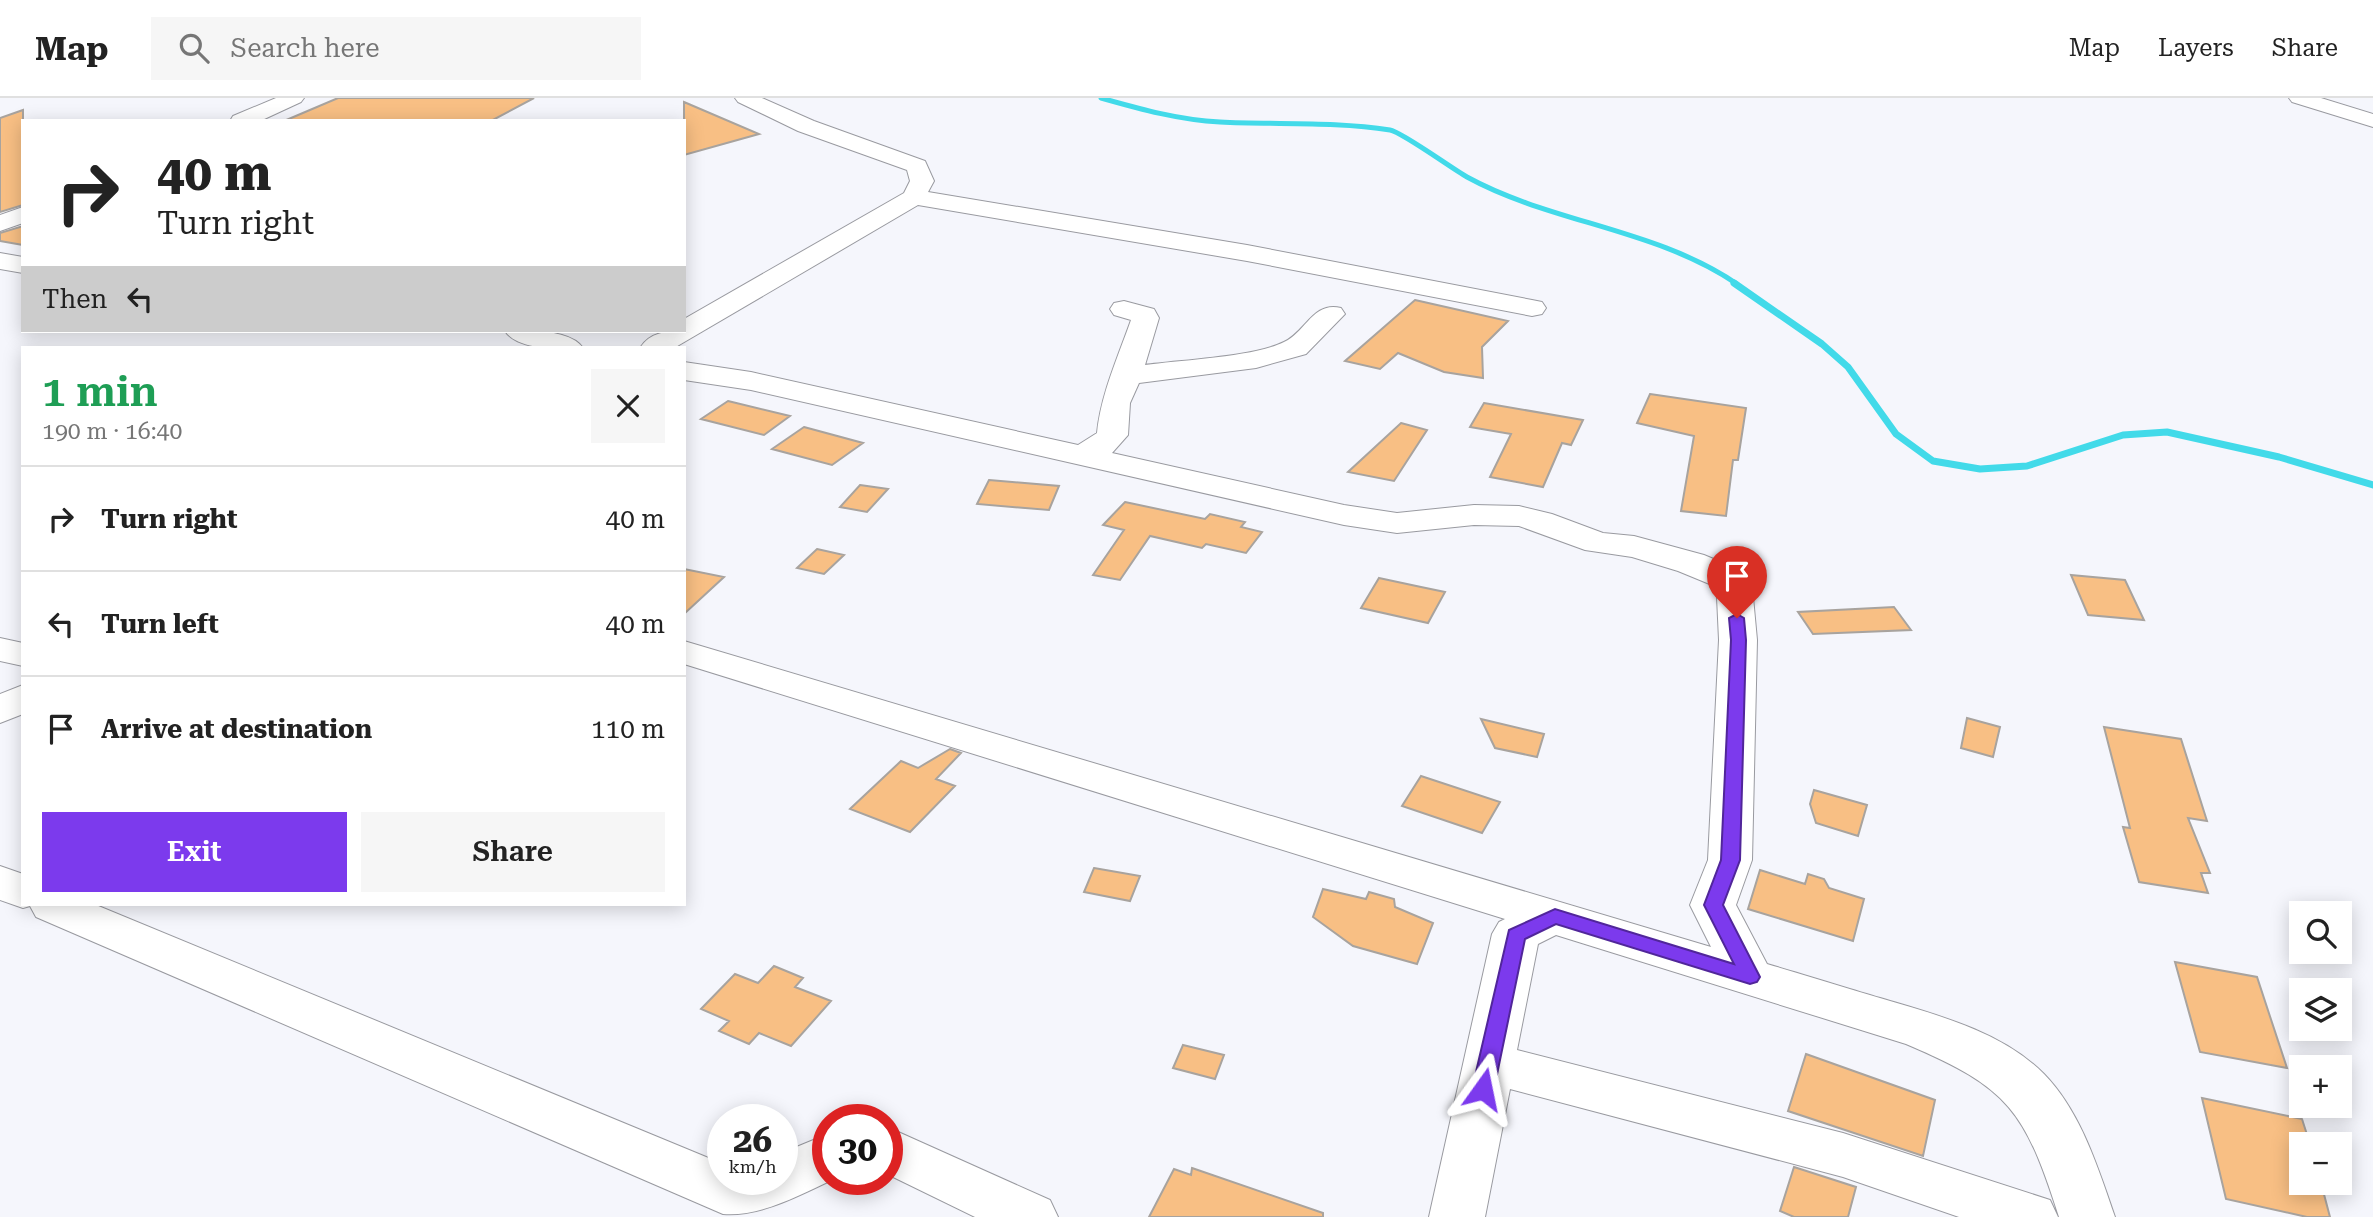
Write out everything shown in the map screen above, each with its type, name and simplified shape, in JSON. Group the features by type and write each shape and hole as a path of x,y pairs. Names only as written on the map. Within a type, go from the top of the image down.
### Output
{"street":[{"path":"246,119 294,98"},
{"path":"686,329 914,197 922,181 917,166 806,126 745,98"},
{"path":"2299,98 2373,121"},
{"path":"914,197 1247,253 1532,308"},
{"path":"0,224 21,215"},
{"path":"0,261 21,265"},
{"path":"1082,456 1101,446 1112,435 1115,403 1127,376 1145,318 1144,315 1124,309"},
{"path":"1127,376 1256,359 1296,348 1331,314"},
{"path":"525,333 563,346"},
{"path":"657,346 680,333"},
{"path":"686,371 751,381 1344,515 1397,523 1474,514 1519,516 1541,521 1597,543 1634,547 1691,562 1727,579 1735,597 1738,640 1730,860 1713,905 1750,977"},
{"path":"0,649 21,654"},
{"path":"686,653 1923,1030 1988,1059 2022,1085 2040,1106 2063,1144 2087,1217"},
{"path":"0,712 21,698"},
{"path":"0,882 21,891"},
{"path":"54,906 707,1182"},
{"path":"1457,1217 1516,934 1555,916"},
{"path":"1488,1063 1843,1154 2030,1217"},
{"path":"903,1157 1030,1217"}],"building":[{"path":"338,98 534,98 495,119 289,119"},
{"path":"684,102 759,134 686,154"},
{"path":"23,110 21,206 0,212 0,118"},
{"path":"21,227 21,245 0,241 0,233"},
{"path":"1415,300 1508,321 1482,347 1483,378 1444,372 1398,353 1380,369 1345,361"},
{"path":"1650,394 1746,408 1738,460 1733,460 1726,516 1681,511 1694,436 1637,423"},
{"path":"728,401 790,416 764,435 701,419"},
{"path":"1484,403 1583,420 1571,445 1562,443 1543,487 1490,477 1511,434 1470,427"},
{"path":"1401,423 1427,430 1394,481 1348,472"},
{"path":"804,427 863,443 832,465 772,449"},
{"path":"989,480 1059,486 1049,510 977,504"},
{"path":"860,485 888,489 867,512 840,507"},
{"path":"1125,502 1205,519 1210,514 1245,522 1241,527 1262,532 1246,553 1206,544 1202,548 1150,536 1120,580 1093,575 1124,530 1103,525"},
{"path":"817,549 844,555 824,574 797,568"},
{"path":"686,569 724,577 686,612"},
{"path":"2071,575 2125,580 2144,620 2088,615"},
{"path":"1379,578 1445,592 1428,623 1361,608"},
{"path":"1894,607 1911,630 1813,634 1798,612"},
{"path":"1967,718 2000,727 1993,757 1961,748"},
{"path":"1481,719 1544,734 1537,757 1495,748"},
{"path":"2104,727 2181,739 2207,821 2188,818 2210,873 2201,873 2208,893 2139,882 2123,827 2130,828"},
{"path":"950,749 961,753 936,779 955,786 910,832 850,809 901,761 918,768"},
{"path":"1421,776 1500,802 1482,833 1402,806"},
{"path":"1814,790 1867,805 1858,836 1816,823 1810,804"},
{"path":"1094,868 1140,876 1130,901 1084,892"},
{"path":"1760,870 1805,884 1808,874 1824,879 1829,888 1864,899 1853,941 1748,909"},
{"path":"1323,889 1366,899 1369,892 1394,899 1395,907 1433,923 1417,964 1353,946 1313,917"},
{"path":"2175,962 2257,977 2287,1068 2200,1052"},
{"path":"774,966 803,978 795,987 831,1001 791,1046 759,1033 749,1044 719,1031 729,1021 701,1009 735,974 758,983"},
{"path":"1183,1045 1224,1055 1215,1079 1173,1068"},
{"path":"1806,1054 1935,1100 1923,1156 1788,1111"},
{"path":"2202,1098 2302,1119 2306,1132 2289,1132 2289,1195 2324,1195 2330,1217 2307,1217 2226,1199"},
{"path":"1794,1167 1856,1187 1848,1217 1794,1217 1780,1211"},
{"path":"1192,1168 1323,1213 1323,1217 1149,1217 1174,1169 1191,1175"}],"waterway":[{"path":"1101,98 1205,121 1327,124 1390,130 1467,177 1499,193 1639,238 1706,265 1737,284"},
{"path":"1734,283 1822,344 1848,367 1896,434 1933,461 1980,469 2027,466 2123,435 2167,432 2279,457 2373,485"}],"route":[{"path":"1483,1089 1516,934 1555,916 1750,977 1713,905 1730,860 1737,618"}]}
